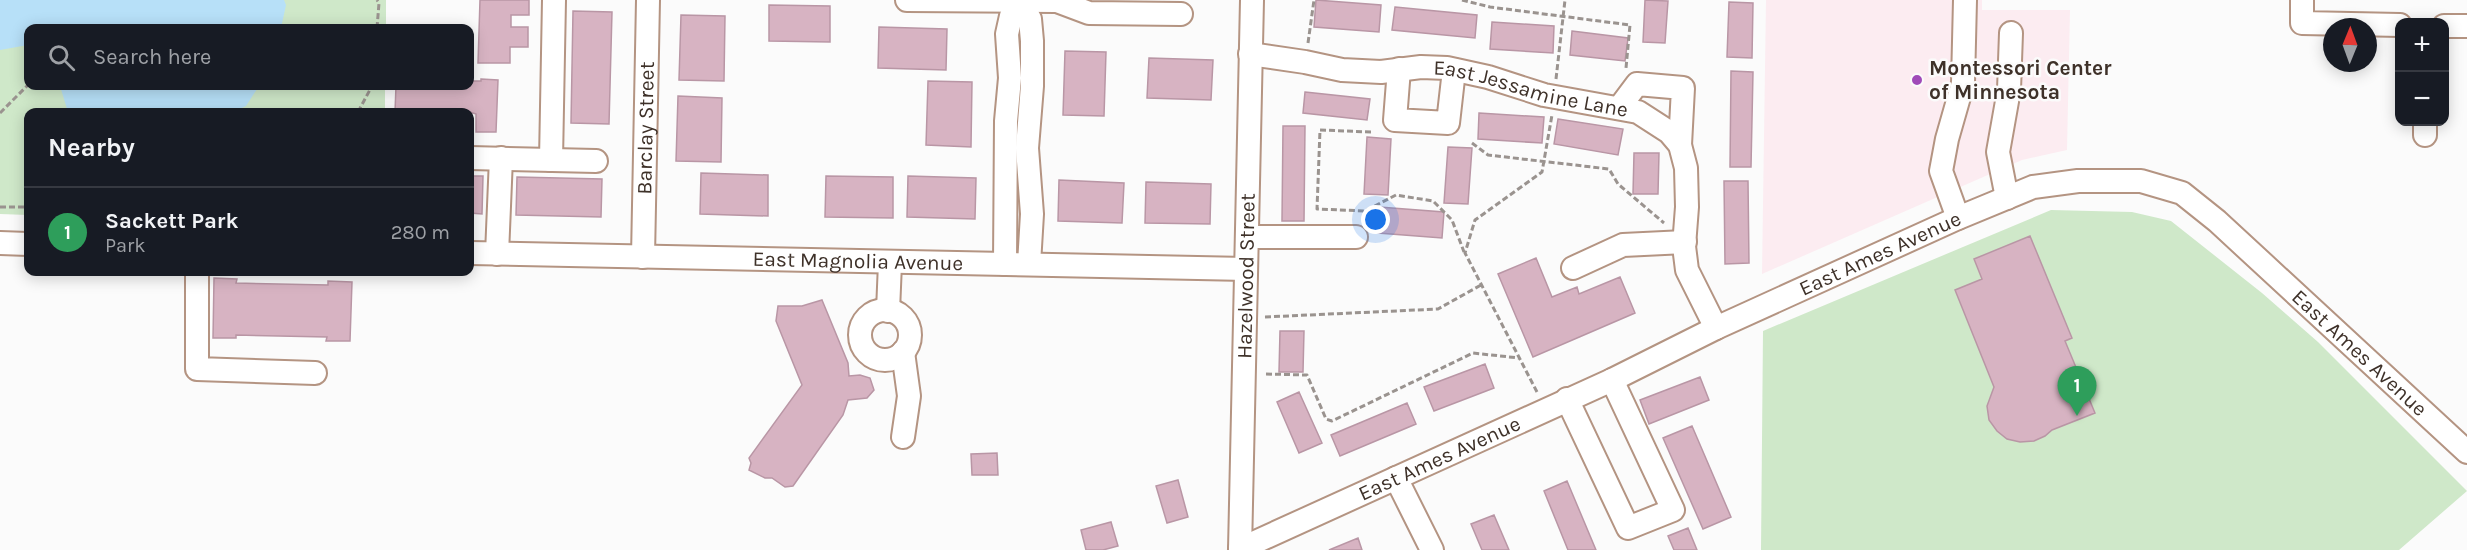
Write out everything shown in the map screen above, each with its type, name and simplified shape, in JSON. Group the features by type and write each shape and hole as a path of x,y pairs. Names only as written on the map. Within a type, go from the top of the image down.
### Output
{"street":[{"path":"551,160 554,0"},
{"name":"Barclay Street","path":"643,256 648,0"},
{"path":"907,0 1057,1 1089,13 1181,14"},
{"name":"Hazelwood Street","path":"1240,549 1252,0"},
{"path":"1958,218 1941,171 1947,139 1963,83 1965,0"},
{"path":"2302,0 2302,23 2395,25"},
{"path":"1005,264 1006,121 1010,78 1007,34 1011,16 1020,1"},
{"path":"1020,1 1030,19 1032,42 1028,148 1032,214 1029,264"},
{"path":"2449,26 2467,26"},
{"path":"2007,198 1998,152 2009,90 2011,33"},
{"name":"East Jessamine Lane","path":"1250,54 1342,70 1381,72 1421,67 1454,69 1554,97 1625,101 1669,132 1680,144"},
{"path":"1399,69 1395,120 1448,123 1454,69"},
{"path":"1625,101 1637,84 1683,88 1680,144 1686,168 1687,270 1716,328"},
{"path":"474,158 596,161"},
{"path":"497,254 501,158"},
{"name":"East Ames Avenue","path":"1240,549 1612,380 1716,328 1958,218 2033,187 2078,181 2141,181 2182,193 2217,221 2467,452"},
{"path":"1573,268 1623,245 1685,236"},
{"path":"1247,237 1356,237"},
{"path":"0,243 24,244"},
{"name":"East Magnolia Avenue","path":"474,253 1246,269"},
{"path":"888,311 890,263"},
{"path":"197,276 197,369 315,373"},
{"path":"888,311 902,317 909,330 910,338 903,352 890,360 881,360 873,358 862,345 861,328 871,315 888,311"},
{"path":"903,352 909,396 903,437"},
{"path":"1567,399 1628,528 1672,510 1612,380"},
{"path":"1396,478 1432,550"}],"path":[{"path":"377,0 379,3 377,24"},
{"path":"1305,62 1314,0"},
{"path":"1462,0 1490,7 1630,25 1623,87 1625,101"},
{"path":"1465,254 1475,220 1542,172 1554,97 1565,0"},
{"path":"0,113 24,88"},
{"path":"360,108 370,90"},
{"path":"1371,132 1320,130 1317,209 1365,211 1396,195 1433,201 1452,220 1465,254 1545,410"},
{"path":"1472,143 1488,154 1609,170 1617,184 1659,221 1685,236"},
{"path":"0,207 24,207"},
{"path":"1245,318 1438,309 1481,285"},
{"path":"1266,374 1307,375 1326,419 1332,421 1473,353 1519,358"}],"shaded area":[{"name":"Montessori Center of Minnesota","path":"1766,0 1982,0 1982,10 2070,10 2067,150 2022,160 1762,274"}],"green space":[{"path":"0,0 386,0 386,24 24,24 24,90 385,90 385,108 24,108 24,215 0,214"},
{"path":"2051,210 2132,212 2171,221 2262,293 2318,342 2467,491 2399,550 1761,550 1763,331"}],"water":[{"path":"0,0 284,0 286,5 282,24 24,24 24,46 0,50"},
{"path":"61,90 256,90 246,106 242,108 67,108"}],"building":[{"path":"480,0 529,0 529,15 511,15 511,27 528,27 528,47 510,47 510,63 478,63"},
{"path":"1316,0 1381,5 1379,32 1314,27"},
{"path":"1645,0 1668,1 1665,43 1643,42"},
{"path":"1729,2 1753,3 1752,58 1727,57"},
{"path":"769,5 830,6 830,42 769,41"},
{"path":"1395,7 1477,15 1475,38 1392,30"},
{"path":"573,11 612,12 609,124 571,123"},
{"path":"681,15 725,16 724,81 679,80"},
{"path":"1492,22 1554,26 1553,53 1490,49"},
{"path":"879,27 947,29 946,70 878,68"},
{"path":"1572,31 1628,38 1625,61 1570,55"},
{"path":"1065,51 1106,52 1104,116 1063,115"},
{"path":"1149,58 1213,60 1211,100 1147,98"},
{"path":"1731,71 1753,72 1751,167 1730,167"},
{"path":"481,79 498,80 496,132 476,132 474,108 395,108 396,90 474,90 474,81 481,81"},
{"path":"928,81 972,82 971,147 926,145"},
{"path":"1305,92 1370,99 1367,120 1303,113"},
{"path":"678,96 722,98 721,162 676,161"},
{"path":"1479,113 1544,117 1542,143 1478,139"},
{"path":"1558,119 1623,129 1618,155 1554,144"},
{"path":"1283,126 1305,126 1304,221 1282,221"},
{"path":"1367,137 1391,139 1388,195 1364,194"},
{"path":"1448,147 1472,148 1468,204 1444,203"},
{"path":"1634,153 1659,153 1658,194 1633,194"},
{"path":"701,173 768,175 768,216 700,214"},
{"path":"474,176 483,176 482,214 474,213"},
{"path":"826,176 893,177 893,218 825,217"},
{"path":"908,176 976,178 975,219 907,217"},
{"path":"517,177 602,179 601,217 516,215"},
{"path":"1059,180 1124,183 1122,223 1058,221"},
{"path":"1724,181 1748,181 1749,263 1725,264"},
{"path":"1146,182 1211,184 1210,224 1145,223"},
{"path":"1379,207 1444,212 1442,238 1378,233"},
{"path":"2030,236 2072,338 2065,341 2095,413 2052,430 2034,441 2020,442 2007,439 1989,420 1987,406 1994,387 1955,290 1982,279 1974,259"},
{"path":"1536,258 1552,297 1577,287 1579,294 1620,277 1635,313 1533,357 1498,274"},
{"path":"214,278 237,279 236,283 328,285 328,281 352,282 350,341 326,341 327,337 236,335 236,338 213,338"},
{"path":"822,300 848,363 849,376 860,375 870,378 874,390 867,398 848,400 843,415 793,486 785,487 772,478 765,478 749,470 751,463 749,458 802,385 776,321 778,306 802,306"},
{"path":"1280,331 1304,331 1303,372 1279,372"},
{"path":"1485,364 1494,388 1434,411 1424,387"},
{"path":"1700,377 1709,400 1649,424 1640,400"},
{"path":"1299,392 1322,443 1299,453 1277,402"},
{"path":"1407,403 1416,424 1340,456 1331,435"},
{"path":"1692,426 1731,517 1703,529 1663,438"},
{"path":"997,453 998,475 972,475 971,454"},
{"path":"1178,480 1188,517 1167,523 1156,486"},
{"path":"1567,481 1596,550 1568,550 1544,491"},
{"path":"1494,515 1509,550 1482,550 1471,524"},
{"path":"1111,522 1118,546 1103,550 1086,550 1081,530"},
{"path":"1688,528 1697,550 1674,550 1668,536"},
{"path":"1358,538 1362,550 1329,550"}],"place":[{"name":"Montessori Center of Minnesota","path":"1917,80"},
{"name":"Sackett Park","path":"2077,416"}]}
